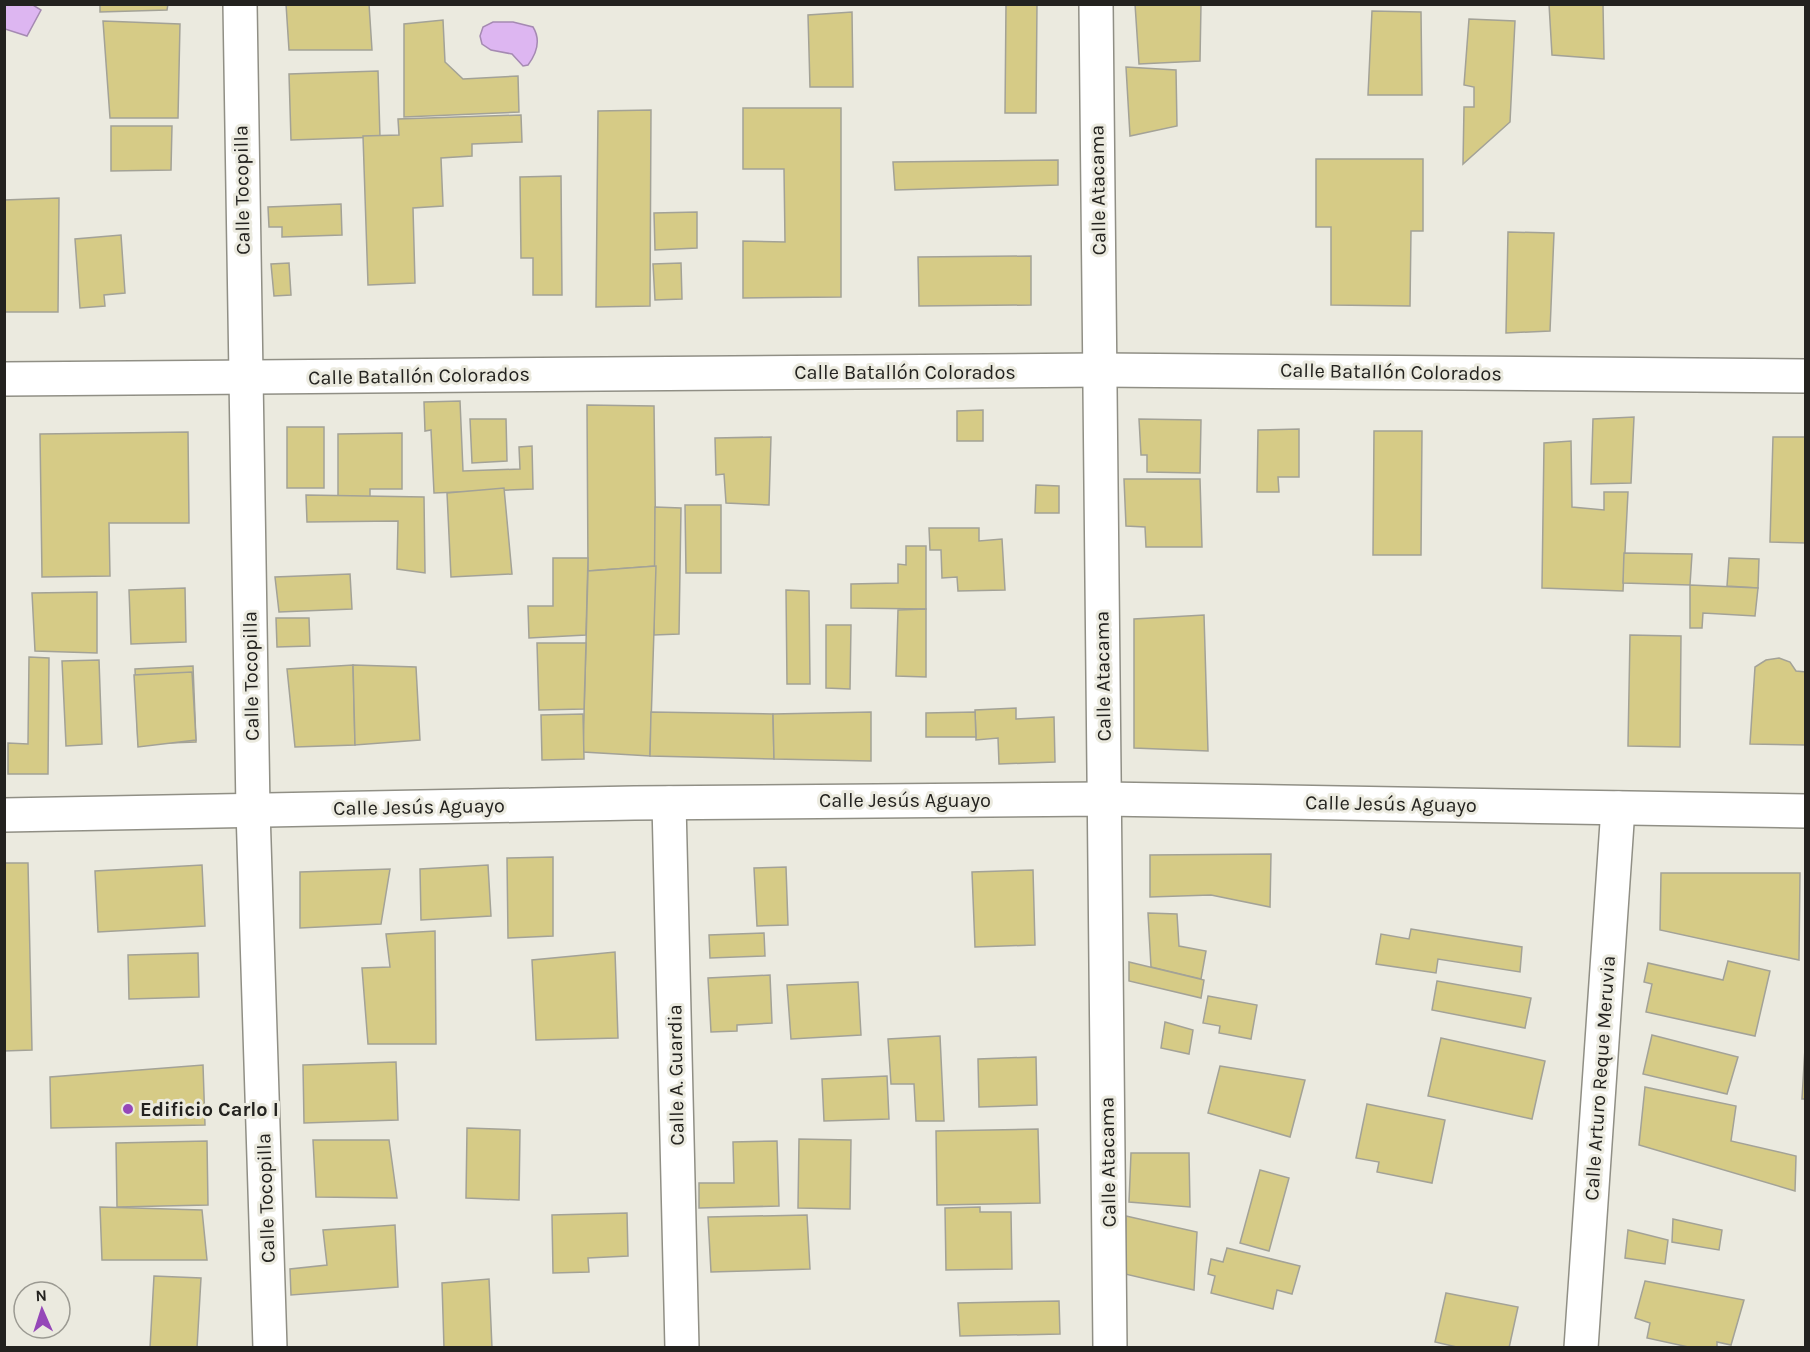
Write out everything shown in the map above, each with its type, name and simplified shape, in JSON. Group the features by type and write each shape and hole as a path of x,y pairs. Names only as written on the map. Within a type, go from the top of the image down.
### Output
{"street":[{"name":"Calle Tocopilla","path":"240,4 253,810 270,1347"},
{"name":"Calle Atacama","path":"1096,4 1110,1347"},
{"name":"Calle Batallón Colorados","path":"4,378 1100,370 1806,376"},
{"name":"Calle Jesús Aguayo","path":"4,815 669,803 1104,799 1806,811"},
{"name":"Calle A. Guardia","path":"669,803 682,1347"},
{"name":"Calle Arturo Reque Meruvia","path":"1581,1347 1618,808"}],"shaded area":[{"path":"4,5 33,5 41,10 27,36 5,29"},
{"path":"493,22 513,22 533,27 537,37 537,46 528,65 523,66 512,54 491,50 482,44 480,36 483,27"}],"building":[{"path":"100,4 168,4 167,10 100,12"},
{"path":"286,4 369,4 372,50 289,50"},
{"path":"1006,4 1037,4 1036,113 1005,113"},
{"path":"1135,4 1201,4 1200,61 1139,64"},
{"path":"1549,4 1603,4 1604,59 1552,55"},
{"path":"1372,11 1421,12 1422,95 1368,95"},
{"path":"852,12 853,87 810,87 808,15"},
{"path":"1469,19 1515,21 1510,122 1463,164 1464,107 1474,107 1474,87 1464,85"},
{"path":"443,20 445,62 463,79 518,76 519,112 404,117 404,24"},
{"path":"103,21 180,24 178,118 110,118"},
{"path":"1126,67 1176,70 1177,126 1130,136"},
{"path":"378,71 380,137 291,140 289,74"},
{"path":"743,108 841,108 841,297 743,298 743,241 785,242 784,169 743,169"},
{"path":"651,110 650,306 596,307 598,111"},
{"path":"521,115 522,142 472,144 472,156 441,158 443,206 413,208 415,283 368,285 363,136 399,135 398,119"},
{"path":"111,126 172,126 171,170 111,171"},
{"path":"1316,159 1423,159 1423,231 1411,231 1410,306 1331,305 1331,227 1316,227"},
{"path":"1058,160 1058,185 895,190 893,162"},
{"path":"561,176 562,295 533,295 533,258 521,258 520,177"},
{"path":"59,198 58,312 4,312 4,200"},
{"path":"341,204 342,235 282,237 282,227 269,227 268,207"},
{"path":"697,212 697,248 655,250 654,213"},
{"path":"1508,232 1554,233 1550,331 1506,333"},
{"path":"121,235 125,293 104,295 105,306 80,308 75,239"},
{"path":"1031,256 1031,305 919,306 918,257"},
{"path":"289,263 291,295 274,296 271,264"},
{"path":"681,263 682,299 655,300 653,264"},
{"path":"460,401 463,471 520,469 519,447 532,446 533,489 434,493 431,430 425,431 424,402"},
{"path":"587,405 654,406 656,566 588,571"},
{"path":"983,410 983,441 957,441 957,411"},
{"path":"1634,417 1631,483 1591,484 1593,419"},
{"path":"470,419 506,419 507,461 472,463"},
{"path":"1139,419 1201,420 1200,473 1147,472 1147,455 1141,455"},
{"path":"287,427 324,427 324,488 287,488"},
{"path":"1299,429 1299,477 1278,477 1279,492 1257,492 1258,430"},
{"path":"1374,431 1422,431 1421,555 1373,555"},
{"path":"188,432 189,523 109,523 110,576 42,577 40,434"},
{"path":"402,433 402,489 370,489 370,497 338,496 338,434"},
{"path":"771,437 769,505 726,503 724,474 716,475 715,438"},
{"path":"1773,437 1806,437 1806,543 1770,542"},
{"path":"1571,441 1572,507 1604,510 1604,492 1628,492 1623,591 1542,588 1544,443"},
{"path":"1124,479 1200,479 1202,547 1146,547 1145,527 1126,526"},
{"path":"1036,485 1059,486 1059,513 1035,513"},
{"path":"504,488 512,574 451,577 447,493"},
{"path":"306,495 424,497 425,573 397,569 398,521 307,522"},
{"path":"685,505 721,505 721,573 686,573"},
{"path":"655,507 681,508 679,634 654,635"},
{"path":"929,528 979,528 979,541 1002,539 1005,590 958,591 957,577 942,578 941,550 930,550"},
{"path":"906,546 926,546 926,609 851,608 851,584 898,583 898,564 906,565"},
{"path":"1624,553 1692,554 1690,585 1623,583"},
{"path":"553,558 588,558 586,635 529,638 528,606 553,606"},
{"path":"1729,558 1759,559 1758,588 1727,586"},
{"path":"656,566 650,756 583,752 588,571"},
{"path":"350,574 352,609 279,612 275,577"},
{"path":"1690,585 1758,588 1755,616 1703,613 1702,628 1690,628"},
{"path":"185,588 186,642 131,644 129,590"},
{"path":"786,590 809,591 810,684 787,684"},
{"path":"97,592 97,653 35,651 32,593"},
{"path":"926,609 926,677 896,676 898,610"},
{"path":"1204,615 1208,751 1134,748 1134,619"},
{"path":"276,618 309,618 310,646 277,647"},
{"path":"826,625 851,625 850,689 826,688"},
{"path":"1630,635 1681,636 1680,747 1628,746"},
{"path":"537,643 586,643 584,709 539,710"},
{"path":"29,657 49,658 48,774 8,774 8,743 28,744"},
{"path":"1779,658 1790,662 1796,671 1806,672 1806,745 1750,744 1755,667 1766,660"},
{"path":"99,660 102,744 66,746 62,661"},
{"path":"353,665 355,745 295,747 287,669"},
{"path":"353,665 416,667 420,740 355,745"},
{"path":"193,666 196,742 138,744 135,669"},
{"path":"192,672 196,740 138,747 134,675"},
{"path":"1016,708 1016,719 1054,717 1055,762 999,764 998,738 976,740 975,710"},
{"path":"651,712 773,714 774,759 650,756"},
{"path":"871,712 871,761 774,759 773,714"},
{"path":"975,712 976,737 926,737 926,713"},
{"path":"583,714 584,759 542,760 541,715"},
{"path":"1271,854 1270,907 1211,895 1150,897 1150,855"},
{"path":"553,857 553,936 508,938 507,858"},
{"path":"4,863 28,863 32,1050 4,1051"},
{"path":"202,865 205,926 98,932 95,871"},
{"path":"488,865 491,916 421,920 420,869"},
{"path":"786,867 788,925 757,926 754,868"},
{"path":"390,869 381,924 300,928 300,872"},
{"path":"1033,870 1035,945 975,947 972,872"},
{"path":"1661,873 1800,873 1799,960 1660,930"},
{"path":"1148,913 1177,914 1179,946 1206,951 1201,979 1151,967"},
{"path":"1411,929 1522,947 1520,972 1438,959 1436,973 1376,964 1381,934 1409,939"},
{"path":"435,931 436,1044 368,1044 362,968 390,967 386,934"},
{"path":"764,933 765,956 710,958 709,935"},
{"path":"615,952 618,1038 536,1040 532,960"},
{"path":"198,953 199,997 129,999 128,955"},
{"path":"1728,961 1770,971 1755,1036 1646,1012 1652,984 1644,982 1648,963 1723,980"},
{"path":"1129,962 1204,980 1201,998 1129,981"},
{"path":"770,975 772,1023 737,1025 737,1031 711,1032 708,978"},
{"path":"1437,981 1531,998 1525,1028 1432,1010"},
{"path":"858,982 861,1035 791,1039 787,985"},
{"path":"1208,996 1257,1005 1251,1039 1219,1033 1220,1026 1203,1023"},
{"path":"1165,1022 1193,1030 1189,1054 1161,1048"},
{"path":"1806,1031 1806,1099 1802,1099"},
{"path":"1652,1035 1738,1057 1727,1094 1643,1074"},
{"path":"940,1036 944,1121 916,1121 914,1084 891,1084 888,1039"},
{"path":"1441,1038 1545,1061 1532,1119 1428,1096"},
{"path":"1036,1057 1037,1105 979,1107 978,1059"},
{"path":"396,1062 398,1120 304,1123 303,1065"},
{"name":"Edificio Carlo I","path":"203,1065 205,1125 51,1128 50,1077"},
{"path":"1220,1066 1305,1080 1290,1137 1208,1113"},
{"path":"887,1076 889,1119 824,1121 822,1079"},
{"path":"1645,1087 1736,1106 1731,1141 1796,1156 1795,1191 1639,1145"},
{"path":"1367,1104 1445,1120 1432,1183 1377,1172 1379,1162 1356,1158"},
{"path":"467,1128 520,1130 519,1200 466,1198"},
{"path":"1038,1129 1040,1203 937,1205 936,1131"},
{"path":"799,1139 851,1140 850,1209 798,1208"},
{"path":"313,1140 389,1140 397,1198 316,1197"},
{"path":"207,1141 208,1205 117,1207 116,1143"},
{"path":"777,1141 779,1206 699,1208 699,1183 734,1183 733,1142"},
{"path":"1131,1153 1189,1153 1190,1207 1129,1202"},
{"path":"1260,1170 1289,1178 1269,1251 1240,1243"},
{"path":"100,1207 202,1210 207,1260 102,1260"},
{"path":"980,1207 980,1212 1011,1212 1012,1269 946,1270 945,1208"},
{"path":"627,1213 628,1256 588,1258 589,1272 553,1273 552,1215"},
{"path":"807,1215 810,1269 711,1272 708,1217"},
{"path":"1126,1216 1197,1232 1194,1290 1125,1274"},
{"path":"1673,1219 1722,1230 1719,1250 1672,1242"},
{"path":"395,1225 398,1287 291,1295 290,1269 327,1265 323,1230"},
{"path":"1628,1230 1668,1240 1665,1264 1625,1258"},
{"path":"1227,1248 1300,1266 1292,1294 1277,1290 1273,1309 1211,1293 1215,1276 1208,1274 1211,1259 1223,1262"},
{"path":"154,1276 201,1278 197,1348 150,1348"},
{"path":"489,1279 492,1348 444,1348 442,1283"},
{"path":"1645,1281 1744,1300 1731,1345 1717,1342 1717,1348 1693,1348 1647,1338 1650,1323 1635,1318"},
{"path":"1446,1293 1518,1307 1509,1348 1461,1348 1435,1342"},
{"path":"1059,1301 1060,1334 960,1336 958,1303"}],"place":[{"name":"Edificio Carlo I","path":"128,1109"}]}
